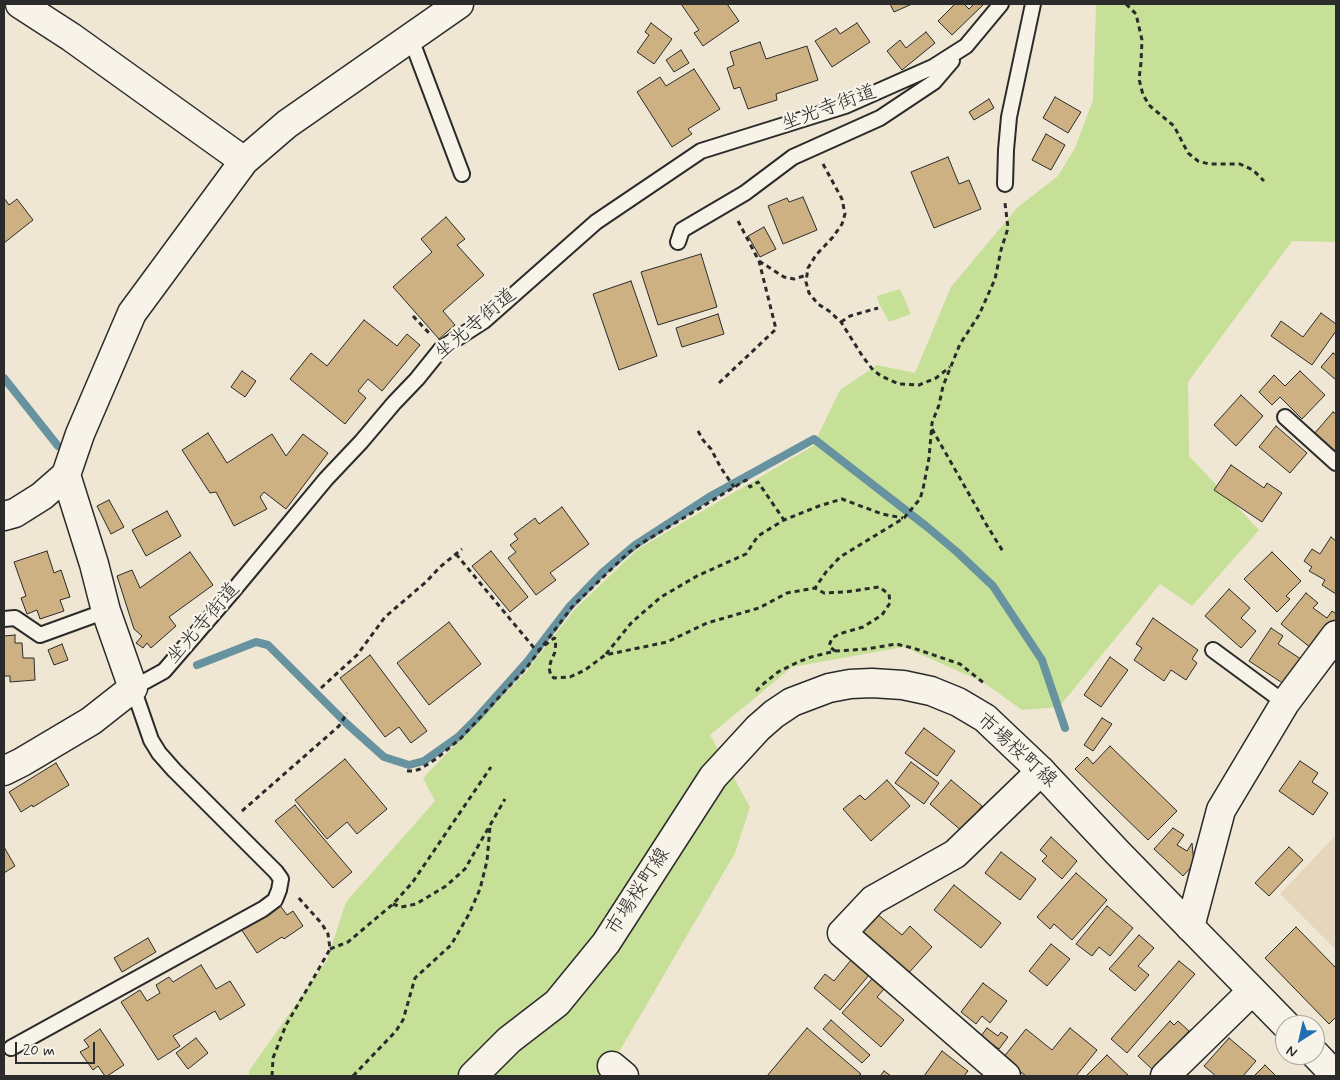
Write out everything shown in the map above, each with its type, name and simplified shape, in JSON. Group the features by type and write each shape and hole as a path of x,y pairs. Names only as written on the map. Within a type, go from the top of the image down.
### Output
{"street":[{"path":"20,4 71,37 244,160"},
{"path":"4,516 15,513 42,496 66,475 80,434 132,313 244,160 287,124 460,4"},
{"path":"66,475 94,564 106,610 133,688"},
{"path":"1190,927 1221,810 1285,703 1336,635"},
{"name":"市場桜町線","path":"473,1076 509,1040 557,1003 606,943 713,777 758,728 792,702 809,694 850,684 903,685 931,690 958,702 985,718 1042,771 1117,852 1276,1015"},
{"name":"坐光寺街道","path":"4,770 22,762 91,721 133,688"},
{"path":"1006,1076 842,933 873,900 955,854 1042,771"},
{"path":"1165,1076 1252,991"},
{"path":"1325,1064 1336,1076"}],"lane":[{"name":"坐光寺街道","path":"133,688 164,671 326,479 417,379 442,348 484,321 596,222 701,151 845,106 933,68 966,46 1001,4"},
{"path":"1005,184 1009,117 1032,4"},
{"path":"411,39 462,174"},
{"path":"678,242 682,230 745,193 793,157 880,118 934,82 966,46"},
{"path":"1285,417 1336,463"},
{"path":"4,619 15,618 40,635 106,610"},
{"path":"1213,650 1285,703"},
{"path":"11,1048 263,909 275,900 279,890 281,878 276,872 174,770 159,752 151,740 133,688"}],"path":[{"path":"1126,4 1136,14 1142,40 1139,78 1143,95 1150,106 1174,126 1188,153 1198,161 1209,164 1240,164 1253,170 1264,182"},
{"path":"814,147 842,199 845,214 842,224 816,255 808,268 806,282 809,293 818,304 841,322 872,370 899,384 919,385 936,378 950,367"},
{"path":"815,588 840,557 905,517 920,499 929,458 932,423 939,405 942,386 960,344 979,315 995,279 1008,228 1005,184"},
{"path":"719,383 776,329 759,261 728,202"},
{"path":"759,261 784,277 794,279 807,275"},
{"path":"841,322 850,316 878,308"},
{"path":"932,429 1004,553"},
{"path":"698,431 734,487"},
{"path":"407,771 414,771 420,768 461,738 527,667 537,649 572,607 628,553 642,543 746,480 750,487 758,482 784,520"},
{"path":"537,649 554,638 556,639 555,652 550,668 551,676 554,678 570,677 585,670 605,655 632,622 661,597 697,576 746,554 758,536 784,520 819,506 842,499 882,514 905,517"},
{"path":"321,688 357,655 385,617 462,549"},
{"path":"456,554 537,649"},
{"path":"605,655 667,642 707,623 759,608 787,593 815,588 824,593 879,587 889,594 890,603 882,615 863,627 832,638 829,646 835,651"},
{"path":"247,843 240,814 339,726 347,713"},
{"path":"330,949 348,942 392,904 412,883 491,767"},
{"path":"392,904 401,906 416,904 446,886 465,869 505,799"},
{"path":"353,1076 396,1030 403,1020 415,978 451,945 469,914 480,889 487,861 490,827"},
{"path":"272,1076 273,1058 286,1025 330,949 328,934 322,924 281,878"}],"shaded area":[{"path":"1336,835 1336,950 1280,894"}],"green space":[{"path":"1097,4 1336,4 1336,242 1292,241 1188,382 1189,456 1259,530 1192,606 1160,584 1059,707 1022,710 983,682 904,647 792,667 710,735 750,807 735,853 605,1076 249,1076 249,1071 327,960 346,902 435,801 423,778 525,673 575,609 638,549 813,446 840,390 877,365 915,373 951,287 1018,207 1058,176 1075,148 1093,100"},
{"path":"900,289 911,314 889,322 877,296"}],"building":[{"path":"681,4 727,4 739,21 703,46 694,33 699,30"},
{"path":"890,4 912,4 894,12"},
{"path":"955,4 964,4 969,9 974,4 984,4 952,35 938,21"},
{"path":"651,23 672,39 654,64 637,52 649,35 645,32"},
{"path":"857,23 870,42 832,67 815,41 836,28 840,34"},
{"path":"926,32 935,43 902,70 887,51 900,40 906,48"},
{"path":"760,42 766,59 807,46 818,80 776,94 777,100 748,109 740,87 734,89 727,68 734,65 730,52"},
{"path":"681,50 689,63 674,72 666,60"},
{"path":"694,69 720,109 688,129 692,134 672,147 637,92 660,77 666,86"},
{"path":"1055,97 1081,112 1068,133 1043,118"},
{"path":"989,99 994,108 974,120 969,112"},
{"path":"1046,134 1065,145 1051,170 1032,160"},
{"path":"948,157 959,184 969,180 981,209 934,228 911,172"},
{"path":"803,197 817,230 783,244 768,206 787,198 789,202"},
{"path":"4,198 9,205 17,199 33,220 4,243"},
{"path":"446,217 465,239 457,245 484,275 443,311 455,325 439,339 393,287 432,252 421,239"},
{"path":"764,227 776,249 760,257 748,236"},
{"path":"701,254 717,307 658,325 641,272"},
{"path":"631,281 657,356 619,370 593,294"},
{"path":"1321,313 1336,324 1336,331 1312,365 1271,336 1281,321 1303,337"},
{"path":"718,314 724,334 682,347 676,328"},
{"path":"364,320 397,346 407,334 420,345 382,391 368,379 358,391 366,398 345,424 290,379 311,353 327,366"},
{"path":"1333,353 1336,355 1336,380 1321,367"},
{"path":"242,371 256,381 245,397 231,387"},
{"path":"1300,371 1325,395 1302,419 1280,397 1272,405 1259,392 1274,375 1285,386"},
{"path":"1241,395 1263,416 1236,446 1214,425"},
{"path":"1333,412 1336,414 1336,454 1314,434"},
{"path":"1276,426 1307,453 1290,473 1259,447"},
{"path":"208,433 227,463 272,434 286,456 303,434 328,453 286,509 264,492 260,497 267,509 234,526 216,492 210,493 182,450"},
{"path":"1231,465 1264,488 1267,483 1282,493 1262,522 1214,490"},
{"path":"109,500 124,527 111,534 97,506"},
{"path":"562,507 589,544 550,573 556,580 536,595 508,558 516,552 510,545 518,539 514,534 535,518 539,524"},
{"path":"167,511 181,536 146,556 132,530"},
{"path":"1331,537 1336,541 1336,594 1322,585 1325,580 1309,571 1312,567 1304,561 1312,549 1320,554"},
{"path":"47,551 54,573 61,570 70,597 60,600 64,611 40,619 37,610 27,614 21,598 26,596 14,562"},
{"path":"491,551 528,597 510,612 472,566"},
{"path":"190,552 213,585 169,617 176,626 151,648 147,643 143,648 136,643 142,636 134,629 117,576 132,570 140,588"},
{"path":"1272,552 1301,581 1286,596 1290,599 1277,612 1244,579"},
{"path":"1229,589 1250,608 1241,618 1256,631 1241,648 1205,616"},
{"path":"1306,593 1318,603 1313,608 1327,618 1332,611 1336,614 1336,627 1311,648 1281,624"},
{"path":"1153,618 1198,650 1192,659 1197,663 1186,680 1171,670 1164,681 1134,660 1142,648 1136,644"},
{"path":"449,622 481,664 429,705 397,663"},
{"path":"1271,628 1283,636 1278,644 1307,663 1290,688 1249,661"},
{"path":"15,635 15,643 22,643 23,658 34,658 35,680 10,682 10,676 4,676 4,636"},
{"path":"62,644 68,660 54,665 48,650"},
{"path":"370,655 427,731 411,743 399,727 385,737 340,678"},
{"path":"1110,657 1128,670 1101,707 1084,695"},
{"path":"1102,718 1112,724 1093,751 1084,745"},
{"path":"924,728 955,751 937,776 905,753"},
{"path":"1110,746 1177,811 1148,840 1075,769 1087,757 1093,764"},
{"path":"345,759 387,809 357,834 347,822 327,839 295,800"},
{"path":"1300,761 1318,773 1312,782 1328,793 1313,815 1279,791"},
{"path":"911,762 939,783 924,804 895,783"},
{"path":"56,763 69,785 33,807 32,805 21,812 9,792"},
{"path":"887,780 910,806 871,841 843,809 860,795 865,800"},
{"path":"951,780 982,806 962,831 930,804"},
{"path":"295,805 352,872 333,888 275,821"},
{"path":"1173,828 1184,835 1177,845 1187,851 1192,843 1194,864 1183,876 1154,849"},
{"path":"1051,837 1077,861 1062,879 1042,861 1047,856 1040,850"},
{"path":"4,847 15,866 4,873"},
{"path":"1289,847 1303,860 1269,896 1255,883"},
{"path":"1001,852 1036,879 1020,900 985,873"},
{"path":"1076,873 1107,900 1072,940 1054,924 1050,929 1037,917"},
{"path":"954,885 1001,923 981,948 934,910"},
{"path":"279,904 287,915 293,911 303,926 284,939 282,937 257,953 241,929"},
{"path":"1107,906 1133,928 1110,956 1099,947 1092,956 1076,944"},
{"path":"876,913 902,935 910,926 932,947 905,977 857,934"},
{"path":"1296,927 1336,968 1336,1017 1329,1024 1325,1020 1325,1015 1320,1015 1265,958"},
{"path":"1139,935 1154,948 1138,966 1149,975 1135,991 1109,969"},
{"path":"148,938 156,952 122,972 114,958"},
{"path":"1051,944 1070,959 1047,986 1029,971"},
{"path":"851,960 869,975 840,1010 814,988 825,974 834,981"},
{"path":"1179,961 1195,974 1127,1053 1111,1039"},
{"path":"201,965 216,989 230,981 245,1005 220,1020 215,1011 173,1036 180,1046 158,1060 121,1002 140,990 147,1001 160,993 156,985 169,977 173,982"},
{"path":"872,979 884,989 877,997 904,1020 881,1047 842,1013"},
{"path":"983,983 1007,1001 990,1023 982,1016 976,1024 961,1012"},
{"path":"831,1020 870,1055 862,1063 823,1029"},
{"path":"1170,1021 1174,1025 1178,1021 1189,1031 1153,1070 1138,1056"},
{"path":"807,1028 861,1074 858,1076 767,1076"},
{"path":"987,1028 998,1036 1001,1032 1008,1037 999,1049 981,1036"},
{"path":"1070,1028 1097,1050 1076,1076 1026,1076 1003,1058 1026,1029 1052,1050"},
{"path":"100,1029 124,1065 107,1076 98,1066 93,1070 80,1052 89,1047 84,1040"},
{"path":"196,1038 208,1053 188,1069 176,1053"},
{"path":"1229,1038 1256,1061 1243,1076 1216,1076 1204,1066"},
{"path":"942,1051 968,1071 964,1076 924,1076"},
{"path":"1107,1055 1129,1076 1086,1076"},
{"path":"1265,1065 1276,1076 1254,1076"},
{"path":"884,1071 891,1076 880,1076"}],"waterway":[{"path":"4,378 58,446"},
{"path":"197,665 256,642 268,645 346,723 384,757 409,765 424,761 458,737 476,719 527,662 570,606 603,572 635,545 709,497 814,439 926,526 993,586 1042,660 1065,728"}]}
